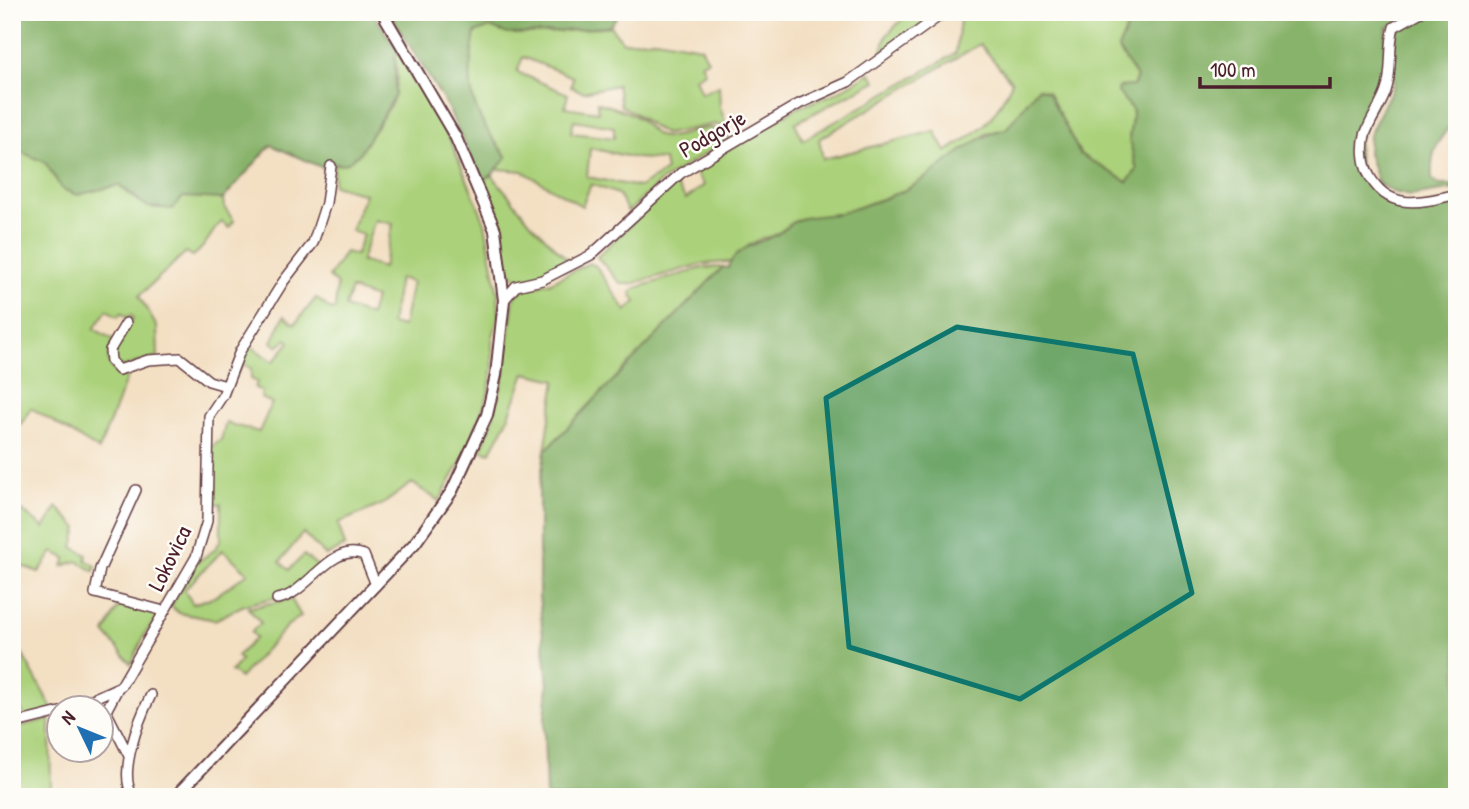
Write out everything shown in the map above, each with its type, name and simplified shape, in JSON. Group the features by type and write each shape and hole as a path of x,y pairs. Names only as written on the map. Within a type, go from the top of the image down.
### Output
{"main road":[{"path":"175,797 415,543 452,491 487,415 496,375 504,300 495,230 456,138 382,12"}],"street":[{"name":"Podgorje","path":"504,300 516,286 542,281 590,255 681,173 799,104 848,82 938,18 951,12"},
{"path":"1421,12 1394,27 1390,38 1387,88 1365,136 1364,165 1375,187 1386,198 1417,201 1457,194"},
{"name":"Lokovica","path":"118,688 128,678 148,635 196,556 204,535 208,493 207,426 240,351 283,282 313,243 326,203 331,166"},
{"path":"126,323 110,351 111,361 119,370 148,360 180,358 209,381 226,386"},
{"path":"136,490 100,569 95,593 164,611"},
{"path":"277,599 296,594 335,558 357,552 364,555 376,585"},
{"path":"104,694 118,688"},
{"path":"118,688 106,711 129,756"},
{"path":"134,797 127,787 129,756 151,695"},
{"path":"12,724 46,716"}],"highlighted area":[{"path":"957,327 1133,354 1192,593 1020,699 849,647 826,398"}],"green space":[{"path":"12,12 372,12 399,53 395,56 395,96 359,154 345,164 325,163 323,168 271,145 223,199 183,197 172,209 148,207 119,185 77,195 62,189 45,162 21,152 12,139"},
{"path":"389,12 620,12 610,26 508,34 490,27 475,33 471,71 473,100 485,127 507,157 492,175 481,180 447,106"},
{"path":"909,12 941,12 886,54 882,51 886,36"},
{"path":"961,12 1159,12 1127,28 1118,49 1137,77 1133,86 1127,88 1133,111 1129,139 1137,170 1127,182 1080,154 1048,92 1038,88 1006,129 987,133 949,163 906,190 832,217 803,218 771,237 762,238 748,246 730,262 702,264 631,284 621,284 597,257 674,182 686,199 704,185 693,170 797,108 836,93 870,73 876,81 795,123 803,140 956,53","holes":["980,44 1012,82 999,107 986,123 946,152 935,131 823,159 819,139"]},
{"path":"1159,12 1413,12 1387,28 1384,86 1363,128 1358,152 1366,180 1384,199 1407,206 1419,206 1457,199 1457,797 546,797 544,728 548,685 539,596 539,489 545,451 723,267 728,268 741,251 774,236 800,219 841,213 885,198 920,182 969,146 1006,129 1038,88 1048,92 1080,154 1127,182 1137,170 1129,139 1133,111 1118,92 1119,87 1133,86 1137,77 1118,49 1127,28"},
{"path":"1434,12 1457,12 1457,118 1445,132 1432,161 1432,180 1439,185 1454,185 1455,189 1410,196 1393,192 1378,183 1368,153 1369,135 1393,87 1395,34 1401,27"},
{"path":"610,26 623,42 656,39 701,47 708,60 701,63 705,72 695,78 701,93 719,86 720,107 727,127 715,124 666,134 621,106 617,85 583,92 571,87 573,77 523,57 517,72 568,94 565,107 598,112 597,102 634,115 653,132 664,137 716,128 730,138 660,182 628,212 618,194 591,184 582,206 522,171 496,169 507,157 485,126 473,100 470,70 474,33 490,27 508,34","holes":["574,120 614,127 614,138 571,133","590,148 635,158 664,160 666,171 639,187 587,177"]},
{"path":"399,53 450,140 485,223 499,314 492,340 493,368 488,394 468,449 439,501 412,483 383,504 338,523 345,546 326,556 303,533 280,562 289,570 304,555 320,568 282,596 244,605 215,620 179,613 171,606 195,564 214,550 221,540 221,504 211,503 211,447 221,440 226,423 259,432 272,403 261,398 262,391 255,388 257,382 251,379 251,368 243,364 237,375 233,373 248,344 273,362 290,342 287,339 278,347 272,342 284,316 295,324 316,298 331,310 335,309 337,285 329,277 345,252 356,255 363,235 351,231 365,194 333,185 334,163 340,165 359,154 392,102 397,79 395,56","holes":["375,220 393,224 383,268 361,261","399,278 412,282 403,327 391,324","351,289 375,298 370,316 345,307","223,550 248,573 214,597 193,604 184,590"]},
{"path":"12,139 21,152 45,162 62,189 77,195 118,185 139,202 183,196 223,199 224,207 234,221 229,228 222,222 219,224 198,252 193,256 186,252 139,296 157,327 158,357 122,367 113,360 113,352 133,318 131,315 127,318 121,313 118,317 107,310 94,329 114,340 109,352 109,362 114,371 127,377 99,450 31,408 21,424 12,418"},
{"path":"492,175 531,223 571,263 527,279 520,279 507,271 502,223 481,180"},
{"path":"589,263 596,266 626,311 636,302 631,293 636,288 702,268 723,267 545,451 556,380 525,373 507,421 490,453 481,450 491,425 504,376 514,297 522,290 551,282"},
{"path":"12,503 44,528 57,507 78,528 73,547 87,555 86,560 96,566 94,571 77,561 63,566 66,558 53,552 39,572 13,563"},
{"path":"291,599 301,616 287,626 240,678 231,671 241,660 237,656 256,638 251,632 261,623 248,608"},
{"path":"119,605 150,610 158,618 146,632 131,664 105,633"},
{"path":"15,641 46,697 46,713 26,720 13,692 20,689 17,682 12,683 12,642"},
{"path":"46,720 46,764 51,764 51,795 12,797 12,728"}]}
